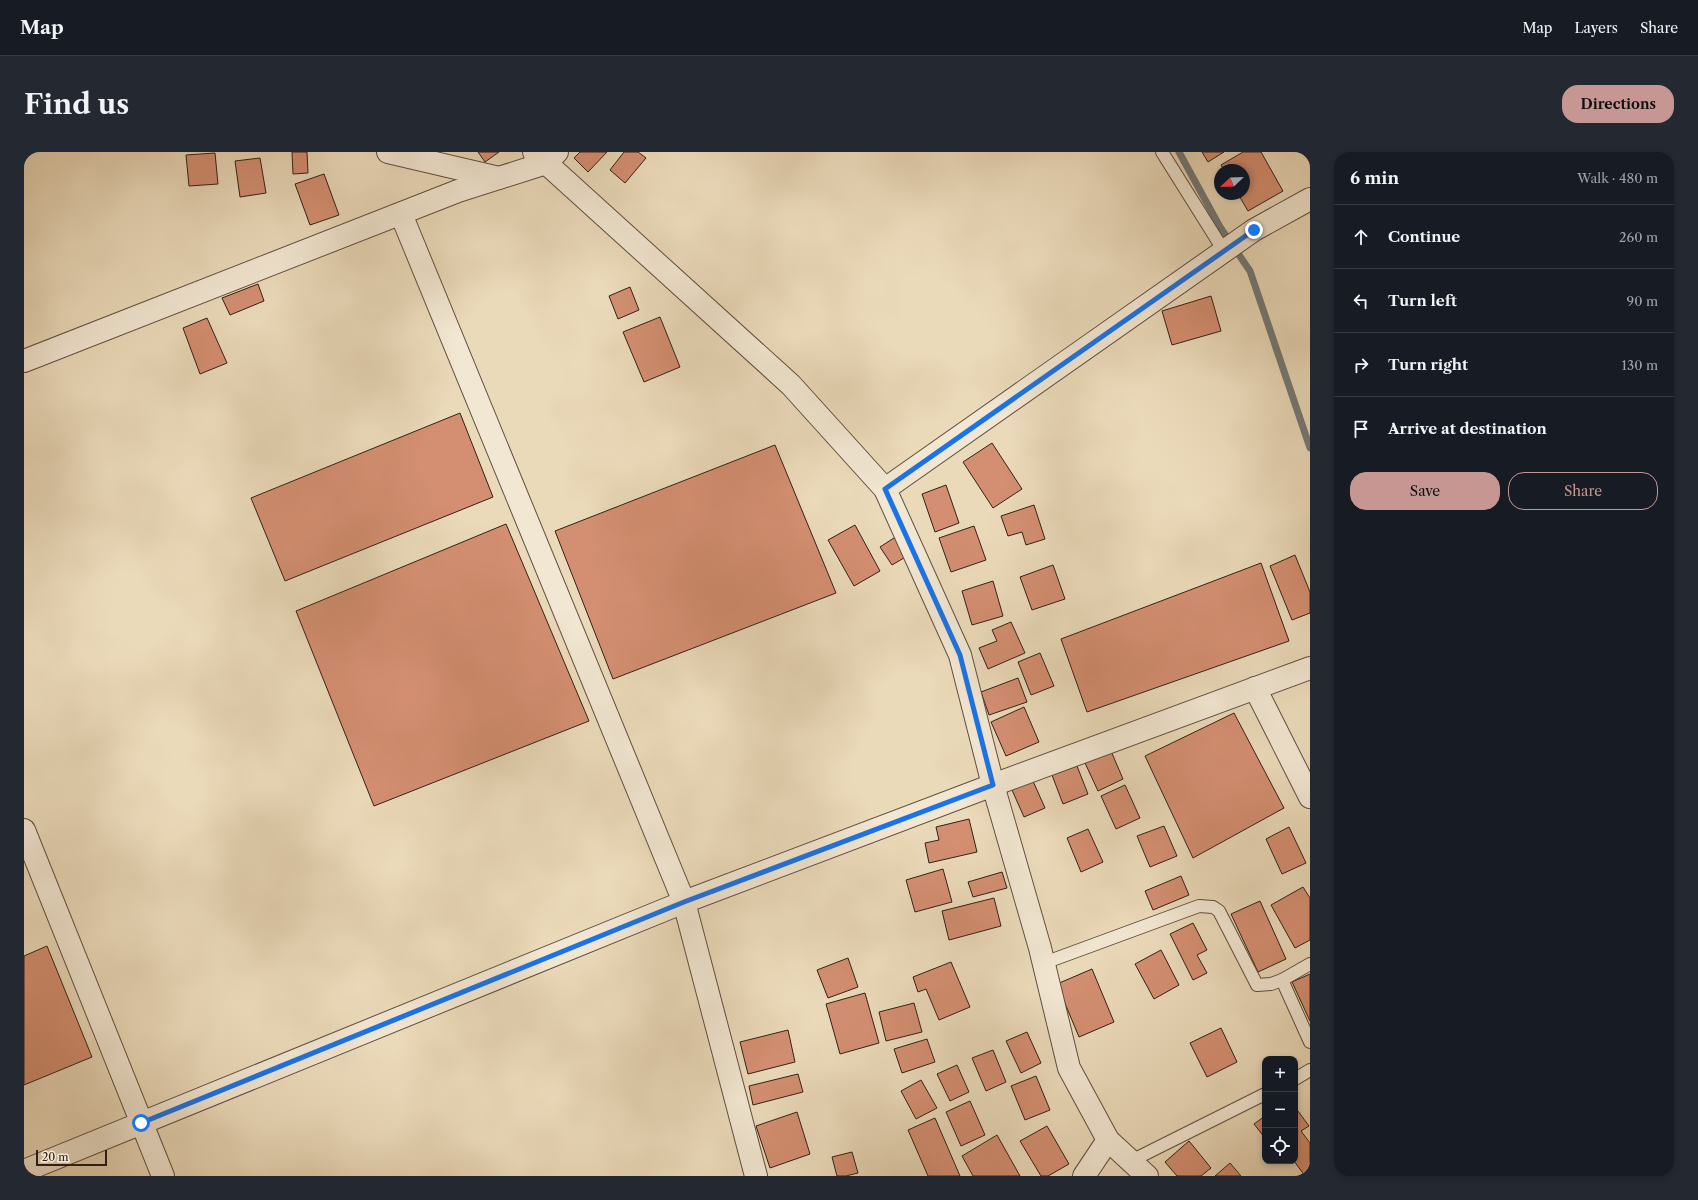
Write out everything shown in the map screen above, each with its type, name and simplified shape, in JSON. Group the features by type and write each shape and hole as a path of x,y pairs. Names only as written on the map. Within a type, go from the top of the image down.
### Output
{"street":[{"path":"388,152 499,178"},
{"path":"24,361 458,191 499,178 546,156 791,385 885,489 960,655 993,785 1044,964 1069,1068 1108,1140 1147,1176"},
{"path":"885,489 1224,250 1254,230 1310,199"},
{"path":"400,214 684,902 756,1176"},
{"path":"24,1171 684,902 993,785 1310,668"},
{"path":"1255,688 1310,797"},
{"path":"24,830 163,1176"},
{"path":"1084,1176 1108,1140"}],"lane":[{"path":"1162,152 1224,250"},
{"path":"1044,964 1200,906 1213,907 1219,912 1257,985 1271,984 1282,980 1310,964"},
{"path":"1282,980 1310,1042"},
{"path":"1298,1076 1310,1070"},
{"path":"1131,1162 1262,1096"}],"building":[{"path":"292,152 307,152 308,173 293,174"},
{"path":"478,152 499,152 485,162"},
{"path":"580,152 607,152 588,172 574,158"},
{"path":"624,152 638,152 646,158 625,183 610,170"},
{"path":"1202,152 1224,152 1208,162"},
{"path":"1243,152 1261,152 1283,191 1248,211 1242,200 1250,200 1250,164 1223,164"},
{"path":"215,153 218,184 189,186 186,155"},
{"path":"260,158 266,193 240,197 235,161"},
{"path":"324,174 339,215 310,225 295,184"},
{"path":"258,284 264,301 230,315 222,298"},
{"path":"630,287 639,310 618,319 609,296"},
{"path":"1211,296 1221,331 1172,345 1162,311"},
{"path":"660,317 680,367 644,382 623,332"},
{"path":"207,318 227,363 200,374 183,328"},
{"path":"460,413 493,497 285,581 251,498"},
{"path":"992,443 1022,489 993,508 963,462"},
{"path":"775,445 836,593 613,679 555,531"},
{"path":"946,485 959,523 935,532 922,494"},
{"path":"1034,505 1045,539 1026,545 1022,532 1008,536 1001,516"},
{"path":"506,524 589,721 374,806 296,611"},
{"path":"855,525 880,571 854,586 828,540"},
{"path":"974,526 986,560 951,572 939,538"},
{"path":"897,536 909,555 892,565 880,547"},
{"path":"1295,555 1310,592 1310,613 1292,620 1270,566"},
{"path":"1261,563 1289,641 1087,712 1061,639"},
{"path":"1053,565 1065,599 1032,610 1020,577"},
{"path":"993,581 1003,616 972,625 962,591"},
{"path":"1011,622 1025,653 988,669 979,648 997,641 992,630"},
{"path":"1040,653 1054,686 1031,695 1018,662"},
{"path":"1018,678 1027,702 989,715 981,692"},
{"path":"1024,707 1039,742 1006,756 991,722"},
{"path":"1234,713 1284,808 1193,858 1145,756"},
{"path":"1111,751 1123,779 1098,791 1085,763"},
{"path":"1077,766 1088,794 1063,804 1052,775"},
{"path":"1033,781 1045,808 1024,817 1012,790"},
{"path":"1125,785 1140,818 1116,829 1101,796"},
{"path":"969,819 977,852 929,863 925,843 939,840 936,827"},
{"path":"1164,826 1177,856 1150,867 1137,836"},
{"path":"1289,827 1306,863 1282,874 1266,839"},
{"path":"1088,829 1103,862 1081,872 1067,838"},
{"path":"943,869 952,902 915,912 906,880"},
{"path":"1002,872 1007,888 973,897 968,882"},
{"path":"1181,876 1189,895 1153,910 1145,891"},
{"path":"1303,887 1310,898 1310,940 1295,948 1271,905"},
{"path":"994,898 1001,926 949,940 942,911"},
{"path":"1260,901 1286,959 1258,972 1231,914"},
{"path":"1193,923 1207,950 1197,955 1207,973 1193,980 1170,934"},
{"path":"47,946 92,1057 24,1085 24,956"},
{"path":"1161,950 1179,985 1154,999 1135,964"},
{"path":"848,958 858,987 828,998 817,970"},
{"path":"951,962 970,1007 939,1020 926,989 918,992 913,977"},
{"path":"1092,969 1114,1022 1079,1037 1057,984"},
{"path":"1310,974 1310,1021 1292,982"},
{"path":"865,993 879,1043 840,1054 826,1004"},
{"path":"914,1003 922,1032 886,1041 879,1012"},
{"path":"1221,1028 1237,1062 1207,1077 1190,1043"},
{"path":"788,1030 795,1062 748,1074 740,1042"},
{"path":"1027,1032 1041,1063 1021,1073 1006,1041"},
{"path":"927,1039 935,1062 902,1073 894,1049"},
{"path":"993,1050 1006,1082 986,1091 972,1058"},
{"path":"957,1065 969,1092 950,1101 937,1074"},
{"path":"798,1074 803,1092 753,1105 749,1086"},
{"path":"1036,1076 1050,1110 1025,1120 1011,1086"},
{"path":"921,1080 937,1108 916,1119 901,1091"},
{"path":"970,1101 985,1135 961,1146 946,1112"},
{"path":"1298,1111 1309,1126 1301,1131 1310,1143 1310,1172 1305,1176 1296,1164 1298,1164"},
{"path":"797,1112 810,1154 770,1168 756,1126"},
{"path":"935,1118 960,1176 928,1176 908,1130"},
{"path":"1262,1118 1262,1134 1254,1124"},
{"path":"1047,1126 1069,1164 1048,1176 1041,1176 1020,1141"},
{"path":"997,1135 1020,1176 973,1176 962,1156"},
{"path":"1189,1141 1211,1168 1201,1176 1177,1176 1165,1162"},
{"path":"852,1152 858,1173 846,1176 837,1176 832,1157"},
{"path":"1230,1163 1241,1176 1215,1176"}],"waterway":[{"path":"1179,152 1220,227 1250,271 1310,448"}],"route":[{"path":"141,1123 684,902 993,785 960,655 885,489 1254,230"}]}
